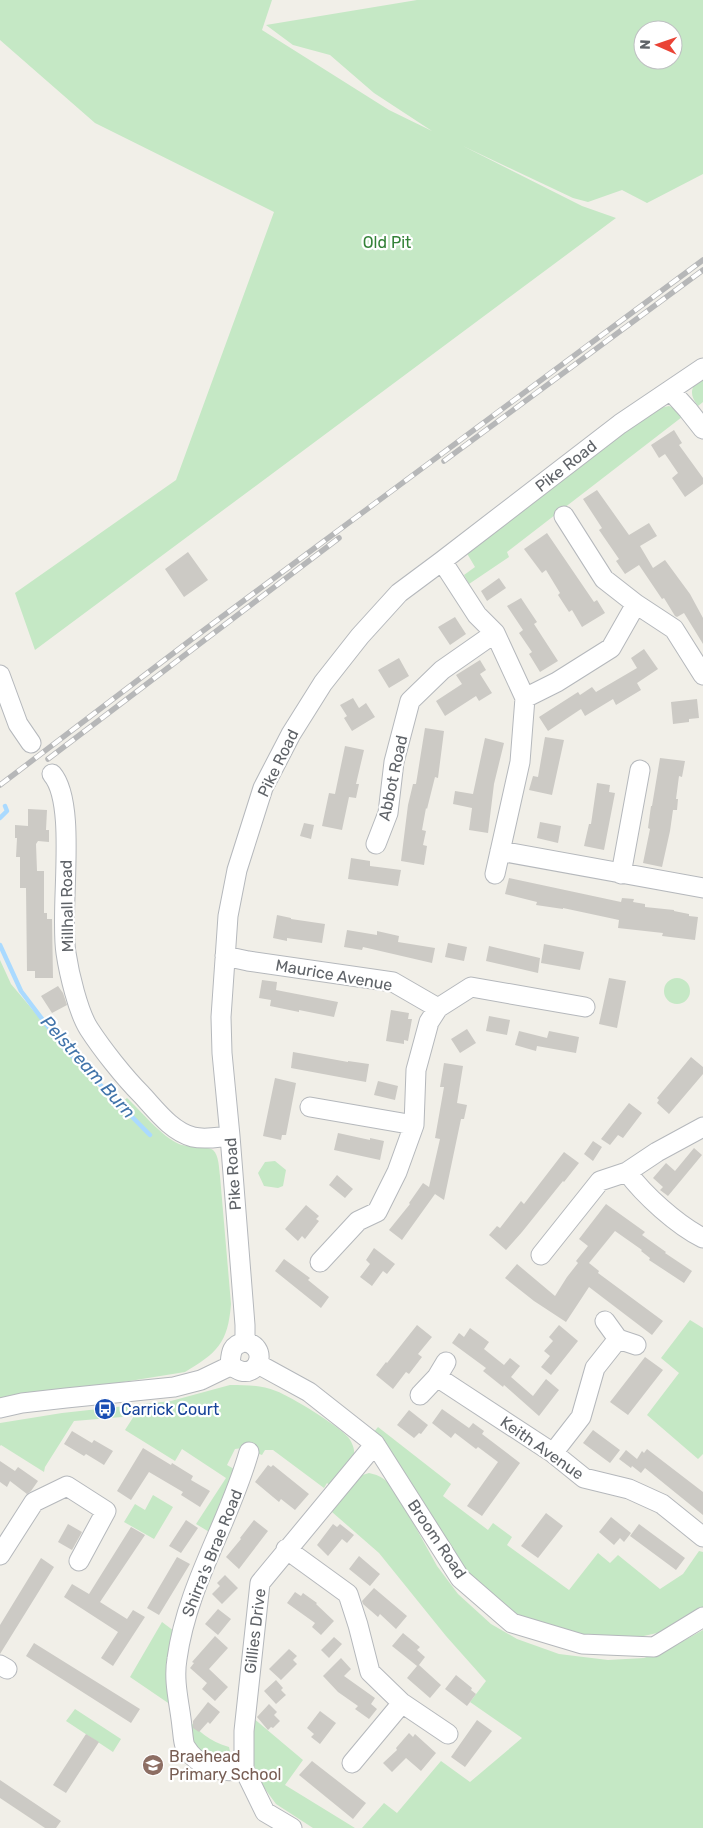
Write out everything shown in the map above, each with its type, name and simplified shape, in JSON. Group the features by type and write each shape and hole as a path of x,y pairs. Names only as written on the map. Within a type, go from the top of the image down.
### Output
{"street":[{"name":"Pike Road","path":"245,1342 222,1053 221,1017 228,916 237,870 263,788 291,734 323,683 360,636 399,592 620,424 703,368"},
{"path":"670,390 703,429"},
{"path":"564,516 604,579 636,604 674,629 703,675"},
{"path":"442,561 477,614 495,633 525,698 520,762 495,874"},
{"path":"525,698 557,682 611,648 636,604"},
{"name":"Abbot Road","path":"376,844 388,813 394,762 410,701 442,670 495,633"},
{"path":"0,675 18,724 31,743"},
{"name":"Millhall Road","path":"52,774 56,778 64,806 66,951 74,991 88,1028 132,1085 169,1124 192,1137 230,1136"},
{"path":"621,874 633,780"},
{"path":"500,851 703,888"},
{"name":"Maurice Avenue","path":"225,956 393,982 438,1008"},
{"path":"320,1262 358,1221 377,1212 397,1172 414,1125 416,1070 429,1022 438,1008 471,987 585,1007"},
{"path":"310,1107 414,1125"},
{"path":"541,1255 600,1181 627,1172 703,1127"},
{"path":"627,1172 640,1189 692,1232 703,1238"},
{"path":"605,1321 618,1339 636,1345"},
{"path":"553,1453 581,1417 595,1368 618,1339"},
{"path":"0,1408 22,1403 174,1388 201,1380 230,1366 239,1370 252,1370 258,1364 259,1354 257,1349 254,1345 245,1342 236,1345 230,1356 230,1366"},
{"name":"Broom Road","path":"258,1364 309,1392 375,1444 460,1578 512,1623 582,1644 654,1647 703,1617"},
{"name":"Keith Avenue","path":"420,1395 442,1370 584,1478 629,1489 662,1504 703,1537"},
{"name":"Gillies Drive","path":"244,1769 244,1730 260,1583 286,1549 375,1444"},
{"name":"Shirra's Brae Road","path":"244,1769 233,1771 206,1767 194,1757 184,1744 178,1700 176,1661 187,1609 240,1483 249,1452"},
{"path":"0,1555 34,1502 67,1486 106,1511 78,1562"},
{"path":"286,1549 348,1594 370,1672 402,1703 448,1734"},
{"path":"352,1763 402,1703"},
{"path":"244,1769 265,1812 292,1828"}],"green space":[{"name":"Old Pit","path":"0,0 272,0 262,30 389,110 432,131 374,93 330,55 293,45 266,25 417,0 703,0 703,174 647,203 622,190 588,202 573,198 463,146 582,206 616,218 35,650 15,593 176,480 274,212 95,123 0,40"},
{"path":"703,376 703,402 698,406 693,397 692,390"},
{"path":"669,406 680,411 682,417 507,552 509,557 469,584 464,575 475,567 465,550 634,425 660,408"},
{"path":"0,960 11,984 115,1108 127,1098 159,1130 172,1140 179,1144 211,1149 215,1152 220,1176 231,1304 227,1328 219,1346 205,1359 185,1372 0,1402"},
{"path":"677,978 686,982 690,991 686,1000 677,1004 668,1000 664,991 668,982"},
{"path":"275,1161 286,1170 283,1186 278,1188 264,1186 258,1173 265,1162"},
{"path":"690,1320 703,1328 703,1454 698,1459 647,1415 679,1373 661,1358"},
{"path":"230,1385 259,1386 276,1391 314,1412 334,1426 348,1437 354,1448 353,1459 348,1468 332,1487 327,1483 324,1488 273,1450 265,1450 262,1455 243,1448 235,1449 227,1465 234,1469 211,1533 196,1524 226,1478 182,1449 175,1461 125,1430 134,1416 74,1421 45,1467 44,1472 0,1446 0,1423 62,1413 171,1401"},
{"path":"378,1427 451,1484 443,1496 488,1530 493,1523 512,1537 507,1545 569,1590 598,1553 610,1563 618,1555 660,1589 683,1574 699,1551 703,1552 703,1612 687,1621 657,1633 635,1638 599,1642 523,1622 478,1589 433,1525 416,1491 373,1433"},
{"path":"369,1473 383,1478 394,1488 437,1566 458,1594 491,1624 517,1639 559,1654 608,1660 644,1658 674,1646 703,1630 703,1828 362,1828 384,1803 397,1813 441,1761 470,1782 522,1738 470,1702 486,1681 446,1636 379,1553 332,1512 356,1477"},
{"path":"153,1495 173,1507 154,1539 124,1522 135,1504 145,1510"},
{"path":"162,1622 174,1631 174,1707 130,1677"},
{"path":"75,1709 121,1739 113,1752 66,1721"},
{"path":"185,1716 204,1735 229,1747 232,1760 227,1763 216,1764 192,1747"},
{"path":"253,1718 303,1760 285,1785 355,1828 313,1828 276,1804 260,1782 254,1765 251,1742"}],"building":[{"path":"674,430 682,443 679,445 703,478 703,484 685,497 672,478 678,473 665,454 659,458 651,445"},
{"path":"597,490 629,535 649,523 657,536 640,546 653,568 665,560 690,594 703,618 703,644 684,613 677,617 675,616 639,565 625,574 616,561 619,559 599,530 602,528 583,499"},
{"path":"547,533 594,602 597,600 605,613 582,627 572,610 569,612 558,595 560,593 546,570 542,573 524,549"},
{"path":"188,552 208,580 184,597 165,569"},
{"path":"499,578 506,588 487,601 481,591"},
{"path":"521,598 537,622 534,624 558,661 540,672 529,654 532,652 519,633 523,630 507,606"},
{"path":"455,617 466,634 450,645 438,627"},
{"path":"644,649 658,669 637,683 641,690 616,705 613,699 585,716 581,709 548,731 539,717 578,692 580,695 592,687 596,692 637,668 631,658"},
{"path":"399,658 409,676 389,688 378,670"},
{"path":"480,660 486,670 480,674 492,693 479,701 476,696 445,716 436,701 462,684 456,675"},
{"path":"353,698 359,708 366,703 375,717 352,731 344,718 347,716 340,705"},
{"path":"697,699 699,718 689,719 689,722 673,724 671,702"},
{"path":"425,728 444,731 438,778 435,777 422,830 426,831 423,845 427,846 424,865 401,861 408,805 413,784 416,784"},
{"path":"545,737 564,740 552,795 529,790 533,776 538,777"},
{"path":"485,738 504,743 494,784 488,833 469,830 472,808 453,804 455,791 473,794"},
{"path":"345,746 364,750 356,784 359,784 356,798 349,797 342,830 322,826 329,793 335,794"},
{"path":"660,758 685,761 682,777 679,776 676,799 678,799 677,810 673,810 662,867 643,863"},
{"path":"597,783 610,785 609,792 615,793 604,850 584,846 589,824 591,824"},
{"path":"28,809 47,810 46,830 49,830 49,842 38,841 36,844 37,871 44,871 44,913 47,913 47,919 52,919 53,978 35,978 35,971 27,971 26,888 20,888 20,857 16,857 17,838 15,838 15,825 28,826"},
{"path":"540,822 561,826 558,843 537,838"},
{"path":"304,823 314,825 311,839 300,836"},
{"path":"351,858 370,861 370,866 401,870 398,886 348,879"},
{"path":"509,878 621,902 622,898 634,899 633,902 645,904 645,907 674,910 689,914 689,916 698,917 695,940 662,936 663,933 618,928 619,920 563,908 536,905 537,902 505,894"},
{"path":"277,915 325,924 322,943 287,938 287,941 273,938"},
{"path":"347,930 377,935 377,931 399,936 398,942 435,948 432,963 363,947 362,950 344,947"},
{"path":"448,943 467,947 464,961 445,957"},
{"path":"544,944 584,952 580,970 541,963"},
{"path":"489,946 540,958 538,973 486,961"},
{"path":"609,978 626,981 617,1028 599,1024"},
{"path":"262,980 277,982 276,990 338,1002 334,1017 270,1006 271,1000 259,998"},
{"path":"58,986 63,993 67,1005 52,1013 41,996"},
{"path":"391,1010 409,1013 408,1019 412,1019 408,1041 404,1040 404,1044 386,1041"},
{"path":"489,1016 510,1020 507,1035 486,1031"},
{"path":"467,1029 476,1043 460,1053 451,1039"},
{"path":"519,1031 547,1038 549,1031 579,1037 576,1053 537,1046 536,1051 515,1045"},
{"path":"293,1052 369,1064 366,1082 291,1068"},
{"path":"691,1057 703,1067 703,1074 669,1114 657,1103 659,1100 657,1098"},
{"path":"444,1063 463,1066 457,1103 467,1105 464,1119 461,1119 444,1200 435,1194 402,1240 389,1230 410,1204 423,1183 429,1187 440,1139 435,1138 444,1087 440,1087"},
{"path":"275,1078 296,1083 286,1135 282,1135 281,1140 263,1136"},
{"path":"378,1081 398,1086 395,1100 374,1095"},
{"path":"629,1103 642,1113 623,1138 618,1135 610,1145 601,1139"},
{"path":"338,1133 384,1141 380,1160 334,1150"},
{"path":"593,1141 602,1147 593,1161 584,1154"},
{"path":"694,1148 702,1155 668,1196 660,1190 663,1187 653,1178 666,1163 675,1171"},
{"path":"564,1152 579,1163 506,1250 489,1235 497,1226 500,1228 521,1201 524,1204"},
{"path":"337,1175 353,1189 345,1198 329,1185"},
{"path":"606,1204 645,1232 642,1235 665,1253 692,1271 684,1283 649,1260 650,1258 642,1250 615,1231 589,1263 599,1271 598,1273 663,1321 652,1335 589,1287 566,1322 534,1301 505,1278 517,1264 555,1296 578,1263 576,1261 588,1246 579,1239"},
{"path":"306,1205 319,1216 316,1219 319,1221 305,1239 302,1236 298,1241 285,1229"},
{"path":"374,1248 395,1264 387,1274 383,1271 372,1286 360,1277 370,1264 366,1260"},
{"path":"284,1259 310,1278 308,1280 329,1297 321,1308 275,1271"},
{"path":"417,1325 432,1337 418,1354 422,1357 409,1374 406,1372 393,1389 376,1375"},
{"path":"559,1325 578,1341 551,1375 541,1367 550,1356 544,1351 553,1341 549,1337"},
{"path":"470,1328 489,1342 484,1349 504,1365 510,1358 520,1366 511,1377 533,1396 546,1379 559,1390 539,1416 504,1385 503,1387 483,1371 486,1368 452,1343 459,1333 464,1337"},
{"path":"645,1357 663,1370 628,1415 610,1402"},
{"path":"442,1409 469,1428 473,1423 484,1431 482,1434 520,1463 482,1516 467,1506 498,1462 478,1447 476,1449 455,1433 451,1438 432,1423"},
{"path":"409,1410 428,1425 421,1434 419,1433 414,1438 397,1425"},
{"path":"593,1430 620,1450 610,1463 583,1443"},
{"path":"72,1431 92,1443 94,1440 113,1451 104,1465 64,1444"},
{"path":"143,1448 193,1476 191,1480 210,1491 200,1507 181,1495 183,1492 149,1472 131,1500 117,1491"},
{"path":"647,1449 703,1492 703,1515 645,1468 641,1473 619,1459 626,1450 637,1459 642,1451 644,1453"},
{"path":"0,1461 15,1471 18,1467 38,1481 31,1491 27,1494 10,1481 7,1487 0,1482"},
{"path":"268,1465 271,1467 273,1465 309,1494 295,1510 281,1499 279,1502 255,1482"},
{"path":"546,1513 563,1526 538,1558 521,1546"},
{"path":"611,1517 631,1533 624,1542 620,1538 614,1545 599,1532"},
{"path":"186,1520 198,1528 181,1553 169,1546"},
{"path":"254,1520 268,1531 239,1569 226,1557"},
{"path":"68,1524 82,1532 72,1550 58,1542"},
{"path":"333,1524 337,1527 340,1524 354,1535 347,1543 342,1539 328,1556 317,1545"},
{"path":"639,1524 685,1558 676,1570 630,1536"},
{"path":"131,1527 145,1535 100,1602 127,1619 133,1610 145,1617 113,1666 101,1658 118,1632 64,1597 72,1584 89,1594"},
{"path":"359,1556 380,1574 370,1586 349,1569"},
{"path":"177,1557 190,1564 159,1615 147,1608"},
{"path":"41,1558 54,1567 0,1654 0,1625"},
{"path":"225,1575 238,1588 222,1604 212,1594 220,1586 217,1583"},
{"path":"374,1588 407,1616 396,1629 380,1614 378,1617 363,1604 362,1601"},
{"path":"295,1592 301,1596 303,1593 317,1603 334,1621 321,1635 312,1627 315,1623 287,1603"},
{"path":"218,1609 231,1619 218,1635 205,1624"},
{"path":"403,1633 420,1647 417,1650 425,1657 419,1665 441,1685 430,1698 407,1678 417,1666 392,1646"},
{"path":"215,1636 228,1648 209,1669 228,1687 215,1701 202,1689 207,1683 190,1668 194,1663 192,1662"},
{"path":"334,1637 342,1644 329,1658 321,1650"},
{"path":"34,1643 140,1709 131,1723 26,1656"},
{"path":"289,1649 297,1656 293,1660 297,1664 281,1680 269,1669"},
{"path":"341,1658 351,1669 344,1676 375,1698 371,1704 377,1709 369,1719 355,1709 358,1706 338,1692 323,1676"},
{"path":"456,1675 472,1688 471,1690 476,1694 467,1706 445,1689"},
{"path":"276,1680 286,1695 276,1704 264,1691"},
{"path":"208,1702 220,1712 210,1724 208,1722 199,1732 193,1728 193,1721"},
{"path":"269,1704 277,1712 274,1715 280,1721 268,1730 257,1717"},
{"path":"320,1711 336,1723 320,1744 311,1737 314,1734 307,1728"},
{"path":"477,1720 492,1731 465,1767 451,1757"},
{"path":"409,1733 413,1737 415,1734 436,1753 421,1771 406,1758 392,1772 383,1763 397,1750 396,1748"},
{"path":"86,1734 99,1742 66,1793 53,1785"},
{"path":"312,1761 366,1803 353,1819 299,1775"},
{"path":"0,1780 61,1821 56,1828 45,1828 0,1798"}],"waterway":[{"name":"Pelstream Burn","path":"0,818 7,811 5,806"},
{"name":"Pelstream Burn","path":"0,945 21,991 64,1048 150,1135"}],"railway":[{"path":"0,785 192,639 703,260"},
{"path":"444,461 703,270"},
{"path":"48,759 339,538"}],"place":[{"name":"Carrick Court","path":"105,1409"},
{"name":"Braehead Primary School","path":"153,1765"}]}
